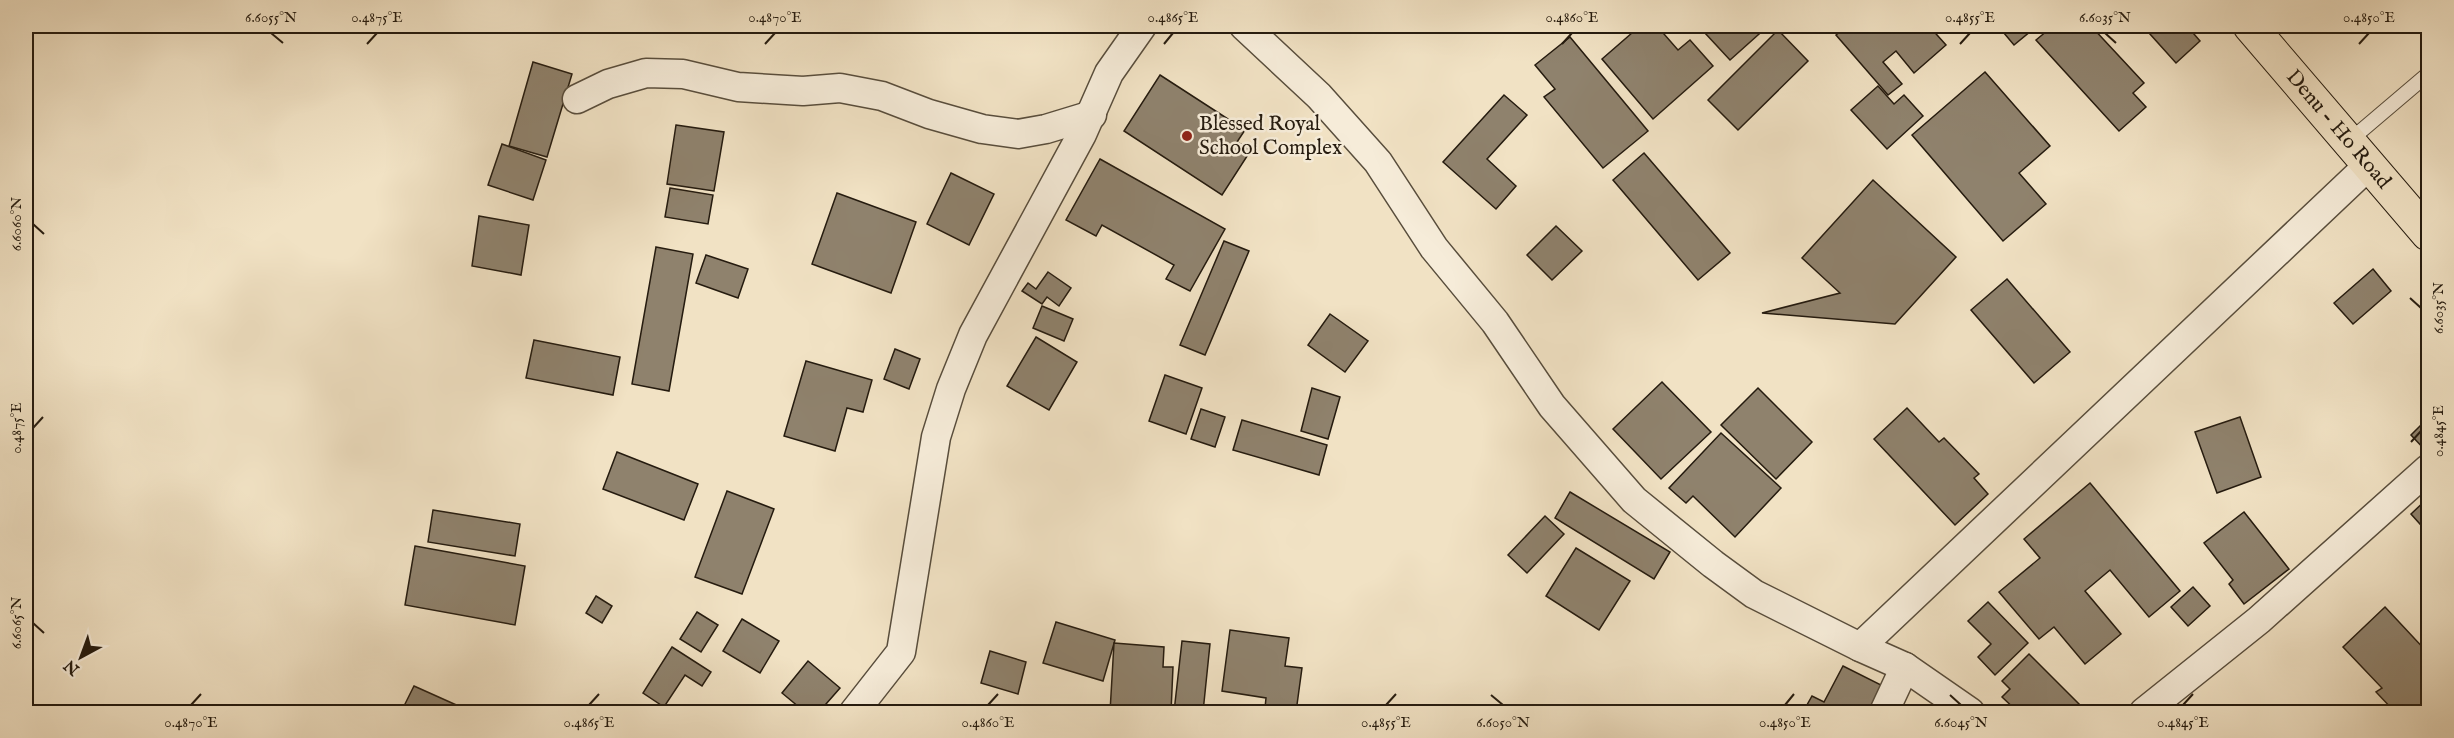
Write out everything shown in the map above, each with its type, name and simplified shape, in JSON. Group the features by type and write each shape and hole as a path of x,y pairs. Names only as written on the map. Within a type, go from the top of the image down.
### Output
{"main road":[{"name":"Denu - Ho Road","path":"2250,26 2428,234"}],"street":[{"path":"856,712 901,652 932,454 951,389 973,335 1092,115 1109,73 1142,26"},
{"path":"1244,26 1319,96 1378,162 1434,248 1495,322 1552,406 1634,500 1754,594 1905,667 1970,712"},
{"path":"577,99 608,84 646,72 683,74 738,87 803,90 840,88 882,96 929,114 982,129 1018,134 1046,129 1092,115"},
{"path":"1860,647 2358,154"},
{"path":"2144,712 2259,620 2428,469"},
{"path":"1884,712 1905,667"}],"lane":[{"path":"2358,154 2428,74"}],"building":[{"path":"1640,26 1657,26 1678,50 1690,40 1713,66 1653,119 1602,59"},
{"path":"1713,26 1768,26 1730,60 1705,33"},
{"path":"1847,26 1929,26 1946,45 1914,73 1896,51 1883,62 1902,84 1888,95 1836,35"},
{"path":"1998,26 2037,26 2014,45"},
{"path":"2053,26 2091,26 2144,83 2133,93 2146,107 2119,131 2036,40"},
{"path":"2160,26 2187,26 2200,41 2176,63 2150,34"},
{"path":"1778,30 1808,61 1738,130 1708,100"},
{"path":"1570,37 1648,131 1603,168 1544,97 1555,89 1535,65"},
{"path":"533,62 572,74 547,157 509,146"},
{"path":"1985,72 2050,146 2019,173 2046,204 2003,241 1912,135"},
{"name":"Blessed Royal School Complex","path":"1160,75 1245,130 1237,142 1251,150 1222,195 1124,131"},
{"path":"1878,86 1894,104 1904,95 1923,116 1887,149 1851,110"},
{"path":"1504,95 1527,115 1487,159 1516,186 1496,209 1443,162"},
{"path":"676,125 724,132 714,191 667,184"},
{"path":"502,144 546,160 533,200 488,185"},
{"path":"1644,153 1730,253 1698,280 1613,180"},
{"path":"1100,159 1225,229 1190,291 1166,279 1174,265 1102,225 1096,236 1066,220"},
{"path":"951,173 994,194 969,245 927,224"},
{"path":"1873,180 1956,257 1895,324 1762,313 1840,293 1802,258"},
{"path":"670,188 713,195 708,224 665,217"},
{"path":"837,193 916,222 891,293 812,264"},
{"path":"479,216 529,225 521,275 472,266"},
{"path":"1556,226 1582,251 1552,280 1527,255"},
{"path":"1224,241 1249,251 1205,355 1180,345"},
{"path":"656,247 693,254 669,391 632,384"},
{"path":"706,255 748,269 738,298 696,283"},
{"path":"2373,269 2391,291 2353,324 2334,303"},
{"path":"1048,272 1071,288 1059,306 1047,297 1042,304 1022,291 1028,283 1036,289"},
{"path":"2007,279 2070,352 2034,383 1971,310"},
{"path":"1042,306 1073,319 1064,341 1033,328"},
{"path":"1330,314 1368,341 1345,372 1308,345"},
{"path":"1036,337 1077,362 1049,410 1007,386"},
{"path":"534,340 620,357 613,395 526,378"},
{"path":"895,349 920,359 909,389 884,379"},
{"path":"806,361 872,380 863,412 847,408 835,451 784,436"},
{"path":"1165,375 1202,388 1186,434 1149,421"},
{"path":"1662,382 1711,432 1661,479 1613,429"},
{"path":"1312,388 1340,397 1328,439 1301,431"},
{"path":"1758,388 1812,442 1776,479 1721,425"},
{"path":"1907,408 1939,442 1944,438 1979,474 1974,478 1988,494 1955,525 1874,439"},
{"path":"1201,409 1225,417 1215,447 1191,439"},
{"path":"2240,417 2261,477 2217,493 2195,432"},
{"path":"2428,418 2428,453 2411,435"},
{"path":"1242,420 1327,445 1319,475 1233,450"},
{"path":"1721,433 1781,488 1735,537 1693,496 1686,503 1669,488"},
{"path":"617,452 698,484 684,520 603,489"},
{"path":"2090,483 2180,591 2149,617 2110,570 2085,591 2121,634 2085,664 2054,627 2039,639 1999,592 2040,558 2024,539"},
{"path":"727,491 774,509 742,594 695,577"},
{"path":"1570,492 1670,552 1654,579 1555,518"},
{"path":"2428,498 2428,533 2411,514"},
{"path":"433,510 520,524 515,556 428,542"},
{"path":"2244,512 2289,569 2244,604 2229,584 2233,580 2204,543"},
{"path":"1545,516 1564,534 1527,573 1508,555"},
{"path":"415,546 525,566 515,625 405,605"},
{"path":"1576,548 1630,581 1599,630 1546,596"},
{"path":"2193,587 2210,606 2188,626 2171,607"},
{"path":"596,596 612,606 602,623 586,613"},
{"path":"1988,602 2028,643 1995,675 1978,657 1991,644 1968,621"},
{"path":"2385,607 2428,653 2428,712 2395,712 2376,692 2382,688 2343,647"},
{"path":"697,612 718,625 701,652 680,639"},
{"path":"742,619 779,641 760,673 723,651"},
{"path":"1056,622 1115,640 1103,681 1043,663"},
{"path":"1230,630 1289,638 1285,666 1302,668 1296,712 1265,708 1266,698 1222,691"},
{"path":"1182,641 1210,644 1203,712 1174,712"},
{"path":"1114,643 1164,647 1163,667 1173,667 1171,712 1110,712"},
{"path":"672,647 711,672 702,686 685,675 664,707 643,693"},
{"path":"990,651 1026,662 1018,694 981,683"},
{"path":"2029,654 2087,712 2018,712 2002,697 2010,689 2002,681"},
{"path":"808,661 840,688 819,712 805,712 782,693"},
{"path":"1843,666 1887,688 1874,712 1803,712 1812,696 1824,702"},
{"path":"414,686 472,712 413,712 403,708"}],"place":[{"name":"Blessed Royal School Complex","path":"1187,136"}]}
